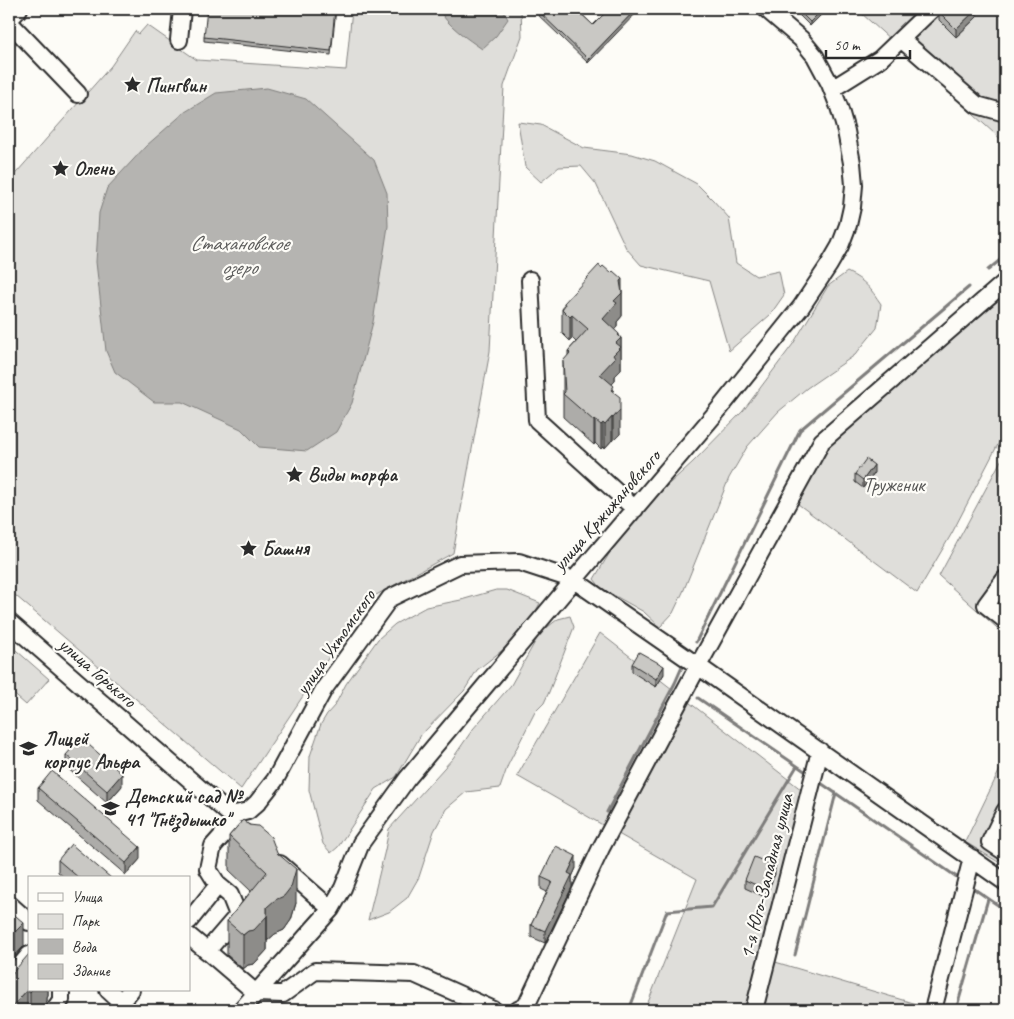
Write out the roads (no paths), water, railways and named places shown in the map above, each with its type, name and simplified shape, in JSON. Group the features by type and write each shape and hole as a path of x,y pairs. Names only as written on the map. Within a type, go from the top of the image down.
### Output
{"street":[{"path":"19,9 9,21 78,94"},
{"path":"179,40 182,9"},
{"name":"улица Кржижановского","path":"242,1010 331,909 343,888 361,843 391,800 786,328 815,287 840,246 848,226 854,185 846,131 832,89 815,56 801,39 766,9"},
{"path":"832,89 880,59 932,9"},
{"path":"901,39 977,105 1005,113"},
{"path":"530,280 537,420 634,509"},
{"path":"518,1010 526,1006 601,848 698,666 822,441 1005,282"},
{"name":"улица Ухтомского","path":"232,813 248,811 257,803 275,780 324,690 390,598 460,564 519,562 574,580 1005,882"},
{"path":"1005,579 986,605 1005,620"},
{"name":"улица Горького","path":"9,622 232,813"},
{"name":"1-я Юго-Западная улица","path":"754,1010 820,752"},
{"path":"1005,811 990,842 1005,852"},
{"path":"207,951 238,915 230,895 218,885 208,869 213,846 229,828 243,831 331,909"},
{"path":"933,1010 972,858"},
{"path":"190,920 218,885"},
{"path":"9,904 28,921"},
{"path":"190,937 256,993 283,994 315,971 414,974 494,1010"},
{"path":"9,974 20,966 28,956"},
{"path":"54,1010 61,1000 60,992"},
{"path":"111,992 122,1001"}],"water":[{"path":"439,9 502,9 508,19 496,36 482,49 452,26"},
{"name":"Стахановское озеро","path":"267,88 306,99 374,160 387,193 388,226 373,322 352,403 336,432 307,451 259,447 241,429 182,402 154,402 115,372 106,351 96,262 99,213 107,188 146,146 185,112 216,93"}],"waterway":[{"path":"988,270 1005,256"},
{"path":"696,642 800,430 969,287"},
{"path":"607,812 682,667"},
{"path":"698,698 809,774"},
{"path":"629,1010 667,911 712,907 797,766"},
{"path":"818,781 961,880"},
{"path":"795,955 836,793"},
{"path":"970,886 1005,910"},
{"path":"956,1010 988,899"}],"place":[{"name":"Пингвин","path":"132,85"},
{"name":"Олень","path":"60,168"},
{"name":"Виды торфа","path":"294,474"},
{"name":"Башня","path":"248,548"},
{"name":"Лицей корпус Альфа","path":"29,749"},
{"name":"Детский сад № 41 \"Гнёздышко\"","path":"111,808"}],"park label":[{"name":"Труженик","path":"894,484"}]}
